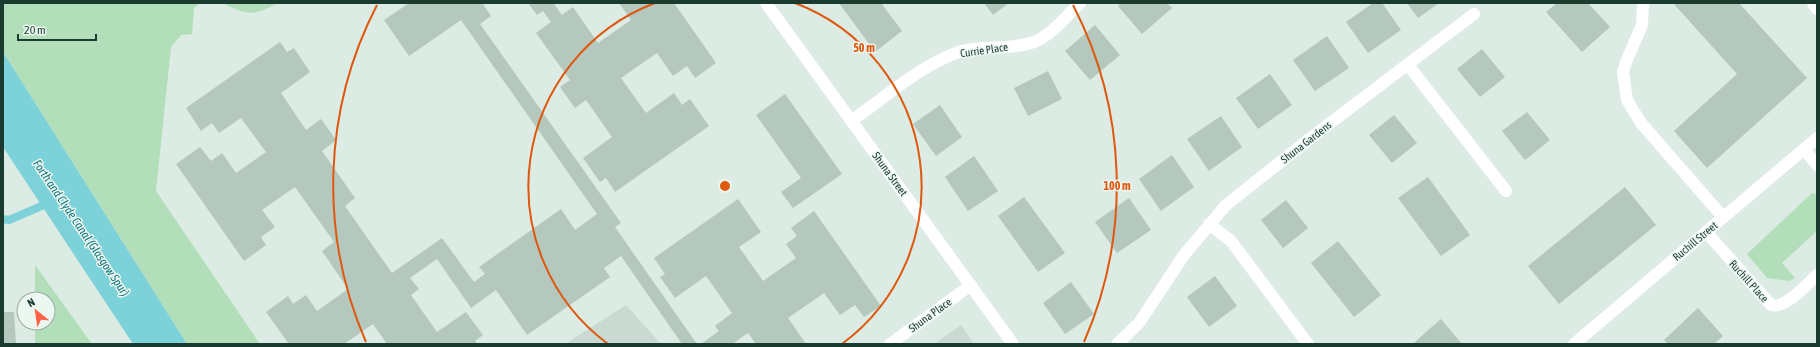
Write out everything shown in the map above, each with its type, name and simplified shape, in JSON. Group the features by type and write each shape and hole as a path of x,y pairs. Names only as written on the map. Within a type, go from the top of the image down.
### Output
{"street":[{"name":"Shuna Street","path":"766,3 1013,344"},
{"path":"1643,3 1642,25 1623,72 1627,100 1641,123 1723,217"},
{"path":"1813,3 1817,9"},
{"name":"Currie Place","path":"852,121 919,73 946,57 972,49 1014,46 1034,41 1052,29 1076,4"},
{"name":"Shuna Gardens","path":"1117,344 1130,333 1148,311 1184,255 1208,224 1226,205 1474,14"},
{"path":"1408,64 1506,192"},
{"name":"Ruchill Street","path":"1574,344 1817,138"},
{"path":"1804,149 1817,166"},
{"path":"1208,224 1235,246 1308,344"},
{"name":"Ruchill Place","path":"1706,232 1771,305 1776,306 1784,304 1817,275"},
{"name":"Shuna Place","path":"890,344 970,285"}],"shaded area":[{"path":"626,305 661,344 565,344"},
{"path":"961,325 974,344 934,344"}],"green space":[{"path":"3,3 200,3 194,8 192,34 181,35 171,47 156,191 260,344 187,344 3,52"},
{"path":"222,3 278,3 262,11 250,13 238,10"},
{"path":"1812,193 1817,194 1817,231 1782,263 1795,278 1790,281 1767,278 1747,254"},
{"path":"35,265 54,291 35,291"},
{"path":"56,294 92,344 35,344 35,331 56,331"}],"water":[{"name":"Forth and Clyde Canal (Glasgow Spur)","path":"3,52 187,344 133,344 3,147"}],"building":[{"path":"409,3 485,3 483,4 491,16 480,24 621,223 615,227 697,344 682,344 621,256 604,268 610,277 527,335 496,290 471,308 437,259 410,278 419,289 411,295 437,332 466,312 483,335 475,341 478,344 387,344 373,324 344,344 289,344 266,312 288,296 293,304 306,295 317,311 348,289 322,251 334,242 295,187 262,210 275,227 261,237 266,245 244,261 176,164 200,147 211,161 222,153 236,173 266,152 241,118 219,133 212,123 201,131 186,108 280,42 287,52 294,48 310,72 281,93 306,130 321,119 336,140 322,151 355,198 345,206 392,273 442,238 474,282 485,274 479,267 561,209 575,230 597,214 461,20 409,56 384,20"},
{"path":"528,3 555,3 554,4 562,15 573,7 598,43 631,20 619,3 674,3 716,63 695,78 687,66 673,76 657,53 621,78 646,113 674,93 682,105 690,99 709,126 615,192 606,178 600,182 583,158 612,137 586,100 575,108 560,87 570,80 536,33 551,22 543,11 537,15"},
{"path":"839,3 881,3 902,31 875,52"},
{"path":"984,3 1009,3 993,15"},
{"path":"1121,3 1167,3 1172,8 1142,34 1118,6"},
{"path":"1373,3 1382,3 1401,30 1368,53 1346,22"},
{"path":"1407,3 1439,3 1418,18"},
{"path":"1557,3 1588,3 1610,27 1582,52 1546,12"},
{"path":"1673,3 1739,3 1807,78 1707,168 1674,131 1737,74"},
{"path":"1095,25 1120,55 1090,80 1065,51"},
{"path":"1327,36 1349,68 1315,91 1293,60"},
{"path":"1482,49 1505,77 1480,97 1457,69"},
{"path":"1048,71 1062,99 1028,116 1014,88"},
{"path":"1270,74 1292,105 1258,129 1236,98"},
{"path":"785,94 842,174 793,208 781,192 801,178 756,115"},
{"path":"940,105 962,137 936,156 913,124"},
{"path":"1527,112 1550,140 1525,160 1502,131"},
{"path":"1394,115 1417,143 1392,163 1369,135"},
{"path":"1221,116 1242,147 1209,171 1187,139"},
{"path":"1172,155 1194,187 1161,211 1139,179"},
{"path":"974,156 998,191 968,211 945,177"},
{"path":"1428,177 1470,235 1441,256 1398,198"},
{"path":"1625,187 1656,225 1559,304 1528,266"},
{"path":"1024,197 1065,253 1038,272 998,216"},
{"path":"1129,198 1151,230 1117,253 1095,222"},
{"path":"738,199 761,232 739,247 763,281 796,258 786,244 797,236 791,228 814,211 881,306 864,317 855,305 840,315 824,293 788,318 806,344 756,344 748,333 732,344 701,344 719,331 715,326 732,313 706,276 675,298 660,277 665,274 654,258"},
{"path":"1286,200 1308,228 1283,248 1261,220"},
{"path":"1338,241 1381,295 1354,317 1311,263"},
{"path":"1215,276 1237,306 1209,327 1187,297"},
{"path":"1071,282 1094,314 1065,334 1043,303"},
{"path":"1698,308 1723,336 1714,344 1668,344 1664,340"},
{"path":"3,312 14,312 16,344 3,344"},
{"path":"1441,319 1462,344 1413,344 1426,332"}],"waterway":[{"name":"Forth and Clyde Canal (Glasgow Spur)","path":"3,219 9,220 51,202"}]}
